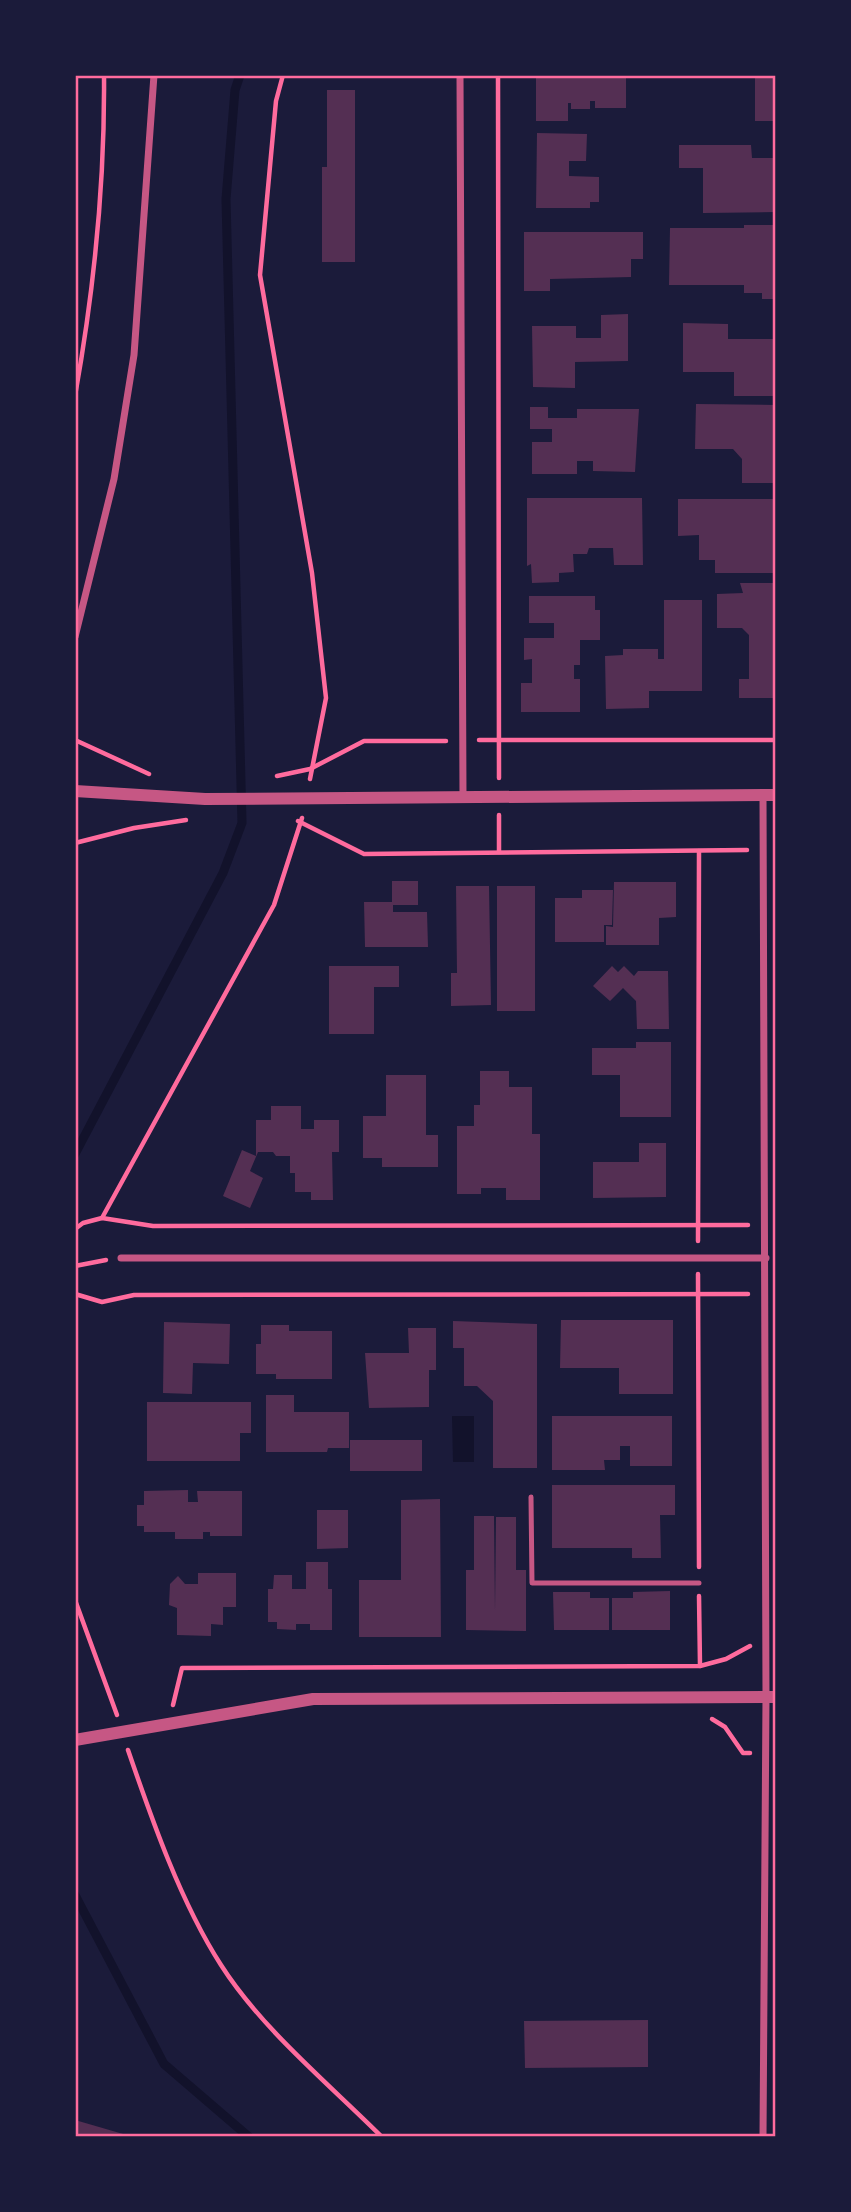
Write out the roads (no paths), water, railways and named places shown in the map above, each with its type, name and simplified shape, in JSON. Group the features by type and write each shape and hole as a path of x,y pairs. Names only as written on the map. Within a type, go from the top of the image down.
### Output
{"street":[{"path":"75,636 114,479 134,355 153,75"},
{"path":"460,75 463,796"},
{"path":"75,791 205,799 279,796 769,795 764,850 766,1637 771,1697 766,1754 763,2137"},
{"path":"121,1258 766,1258"},
{"path":"75,1741 313,1699 771,1697"}],"lane":[{"path":"531,1497 532,1583 699,1583"}],"waterway":[{"path":"75,1154 223,873 242,823 226,199 235,90 240,75"},
{"path":"75,1895 164,2064 249,2137"}]}
